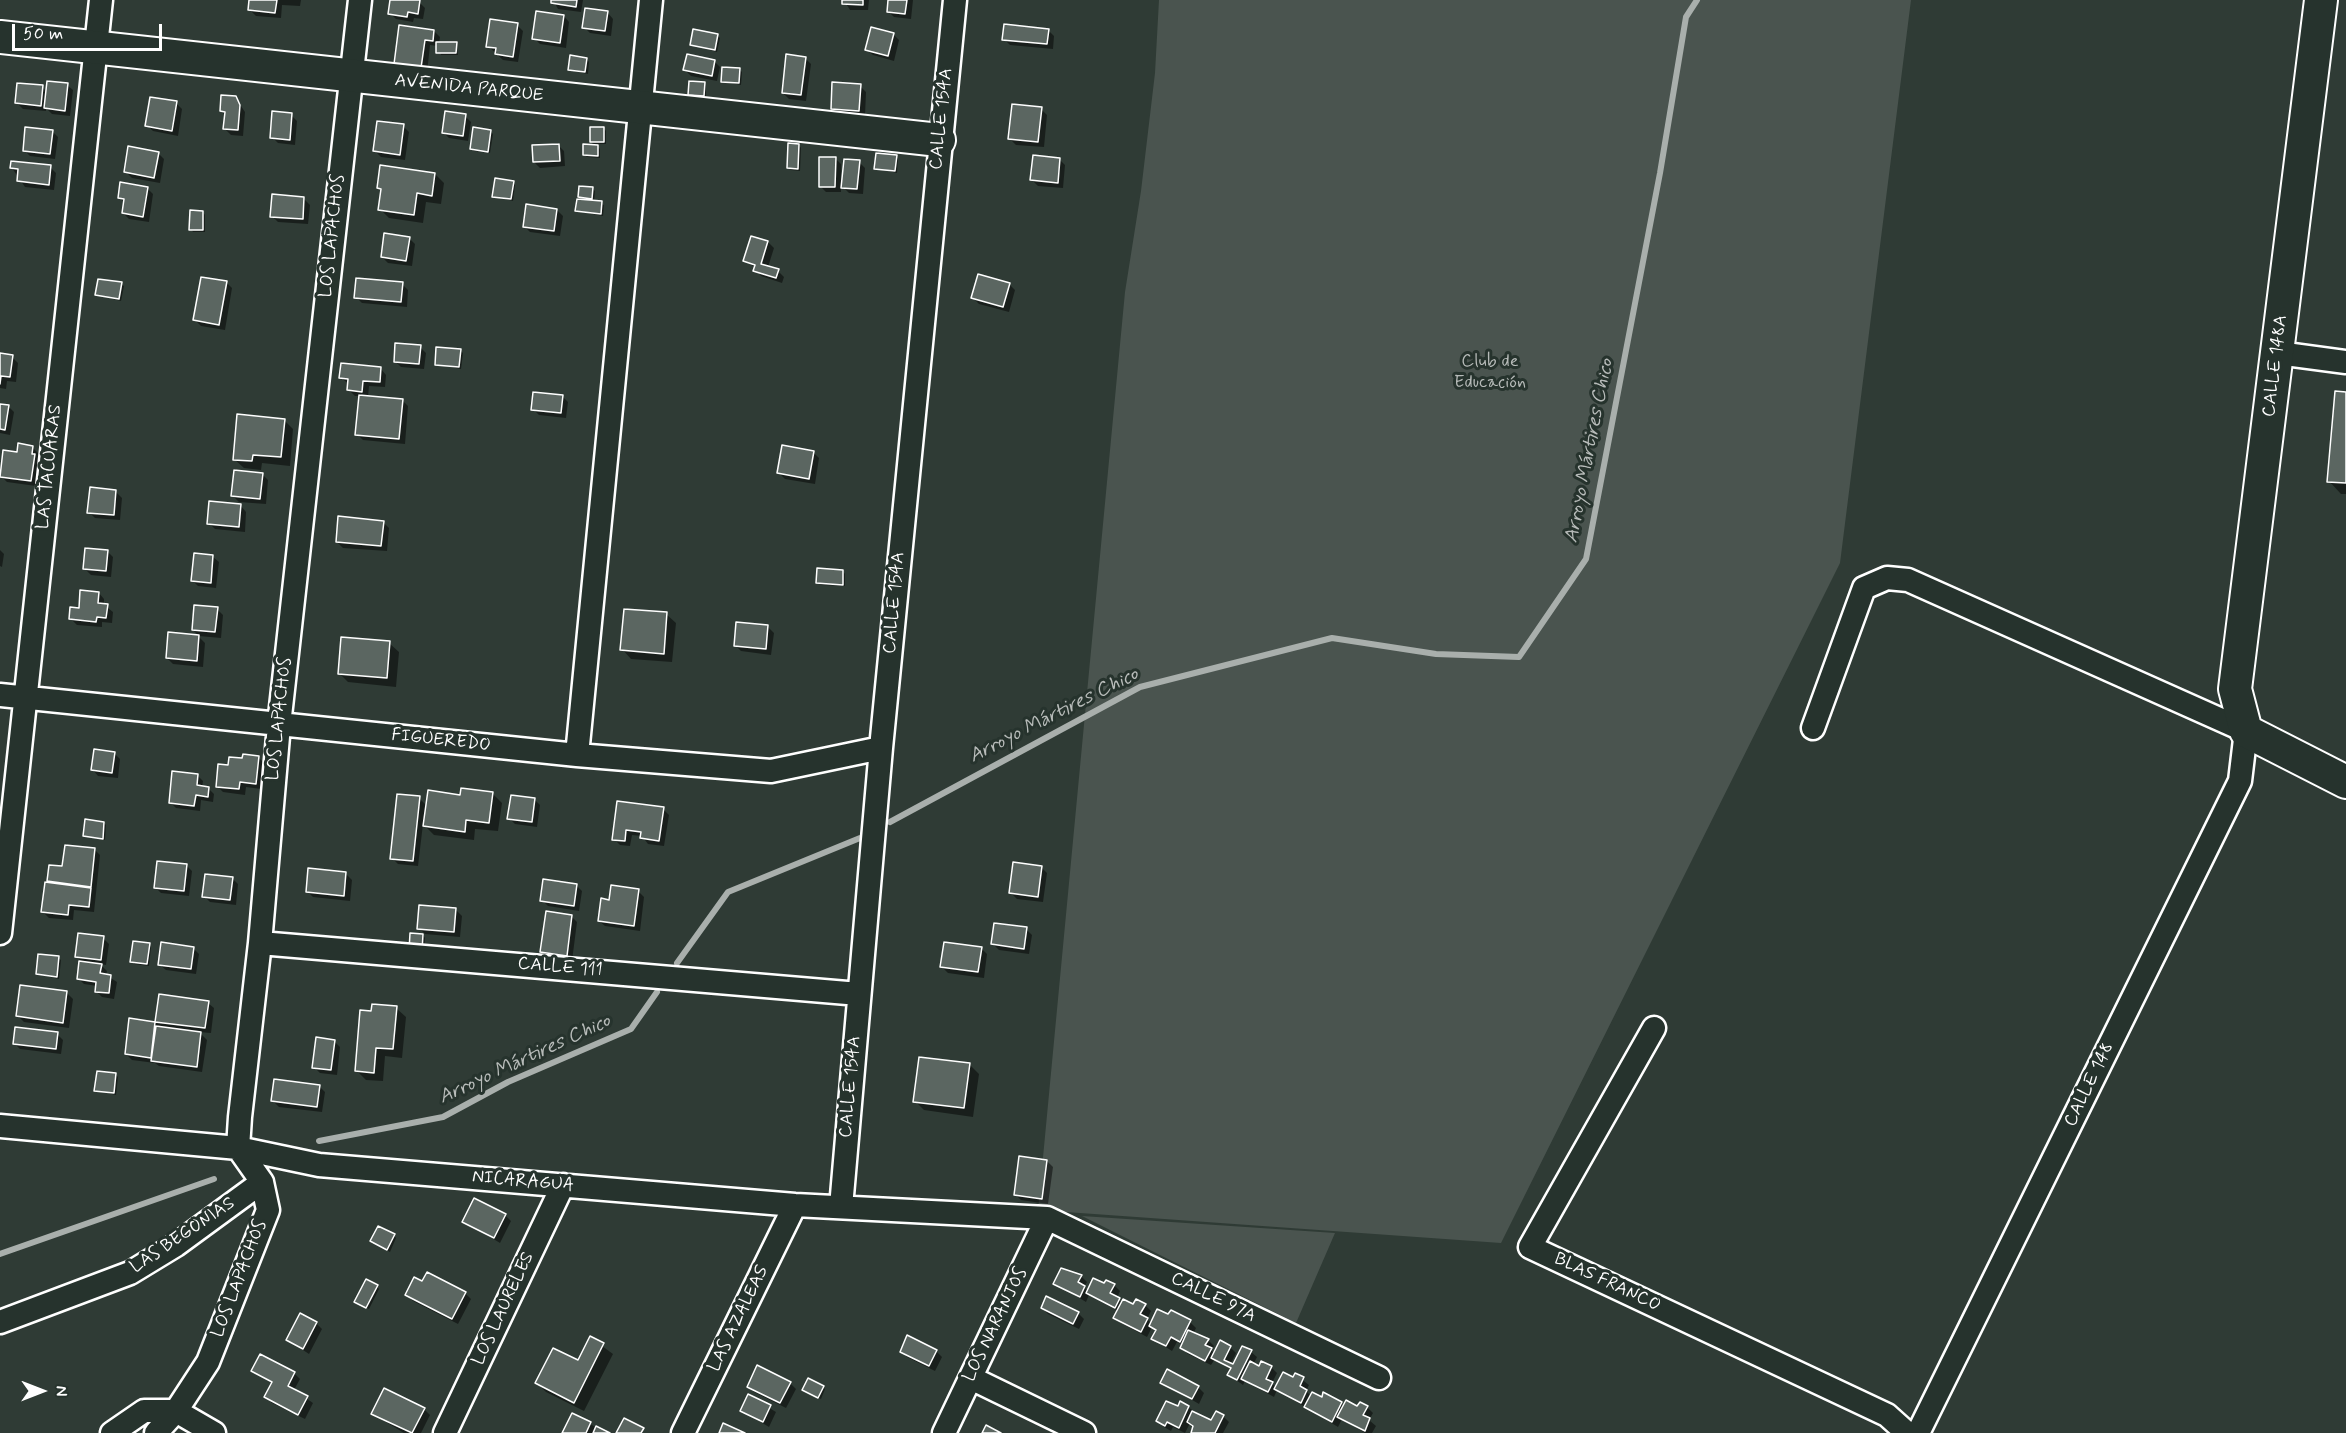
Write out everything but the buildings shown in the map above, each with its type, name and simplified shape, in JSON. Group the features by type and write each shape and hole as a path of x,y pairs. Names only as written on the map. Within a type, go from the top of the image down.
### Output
{"street":[{"name":"LAS TACUARAS","path":"0,933 101,0"},
{"name":"LOS LAPACHOS","path":"156,1433 176,1411 208,1362 268,1210 262,1182 238,1148 260,943 279,725 360,0"},
{"path":"578,755 651,0"},
{"name":"CALLE 154A","path":"841,1207 881,748 939,140 955,0"},
{"name":"CALLE 148A","path":"2246,731 2235,689 2321,0"},
{"name":"AVENIDA PARQUE","path":"0,37 939,140"},
{"path":"2278,353 2346,362"},
{"path":"1813,728 1864,588 1887,578 1908,580 2246,731 2346,782"},
{"name":"FIGUEREDO","path":"0,695 578,755 771,771 881,748"},
{"name":"CALLE 148","path":"1918,1433 2240,781 2246,731"},
{"name":"CALLE 111","path":"260,943 860,994"},
{"name":"BLAS FRANCO","path":"1654,1028 1530,1247 1887,1415 1907,1433"},
{"name":"NICARAGUA","path":"0,1126 238,1148 319,1165 795,1205 1047,1218"},
{"name":"LAS BEGONIAS","path":"0,1322 130,1273 176,1245 262,1182"},
{"name":"LOS LAURELES","path":"445,1433 563,1185"},
{"name":"LAS AZALEAS","path":"683,1433 795,1205"},
{"name":"CALLE 97A","path":"1047,1218 1379,1378"},
{"name":"LOS NARANJOS","path":"944,1433 1047,1218"},
{"path":"971,1378 1084,1433"},
{"path":"112,1433 144,1410 176,1411 214,1433"}],"green space":[{"name":"Club de Educación","path":"1159,0 1911,0 1840,563 1501,1243 1038,1210 1125,292 1141,191 1155,73"},
{"path":"1082,1216 1335,1233 1296,1323"}],"waterway":[{"name":"Arroyo Mártires Chico","path":"890,822 1140,687 1332,638 1436,654 1519,657 1586,559 1660,173 1686,17 1697,0"},
{"name":"Arroyo Mártires Chico","path":"677,963 728,892 860,838"},
{"name":"Arroyo Mártires Chico","path":"319,1141 443,1117 508,1082 631,1029 657,992"},
{"name":"Arroyo Mártires Chico","path":"0,1254 214,1179"}]}
